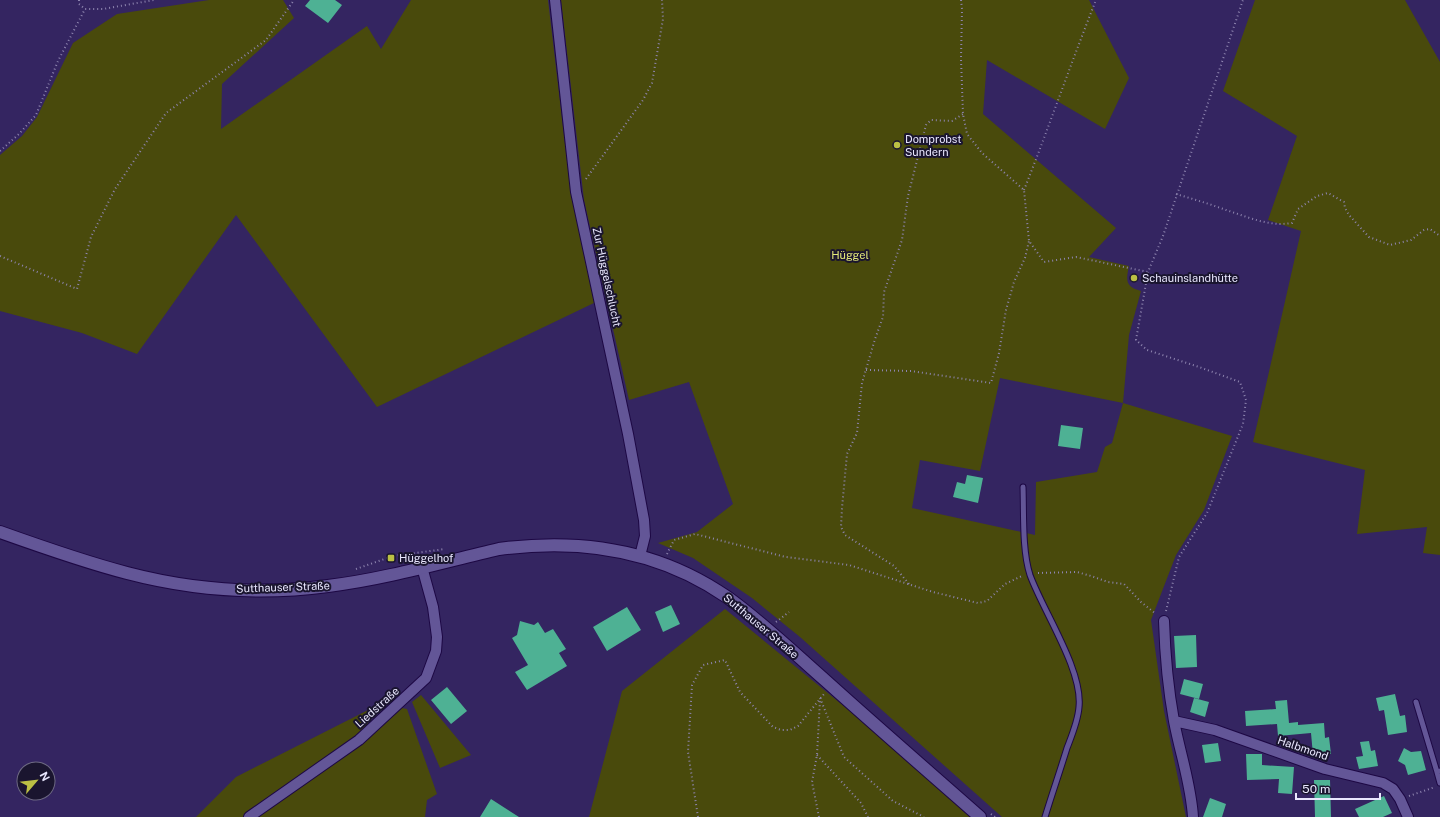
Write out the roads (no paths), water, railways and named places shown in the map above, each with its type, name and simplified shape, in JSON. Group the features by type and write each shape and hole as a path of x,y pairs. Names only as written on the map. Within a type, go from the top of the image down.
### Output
{"street":[{"name":"Zur Hüggelschlucht","path":"555,0 576,192 628,434 644,520 645,536 640,556"},
{"name":"Sutthauser Straße","path":"0,532 126,573 162,581 203,587 268,590 328,586 384,576 499,549 550,544 601,548 640,556 679,570 727,597 768,630 980,817"},
{"name":"Liedstraße","path":"249,817 359,740 426,678 436,651 437,637 433,607 422,567"},
{"path":"1164,621 1166,667 1174,721 1192,796 1193,817"},
{"name":"Halbmond","path":"1174,721 1215,730 1326,769 1383,783 1393,789 1400,799 1408,817"}],"lane":[{"path":"1023,487 1025,545 1030,573 1040,600 1069,660 1078,688 1079,707 1074,727 1045,817"},
{"path":"1416,702 1438,772 1440,784"}],"place":[{"name":"Domprobst Sundern","path":"897,145"},
{"name":"Schauinslandhütte","path":"1134,278"},
{"name":"Hüggelhof","path":"391,558"}],"park label":[{"name":"Hüggel","path":"850,255"}]}
